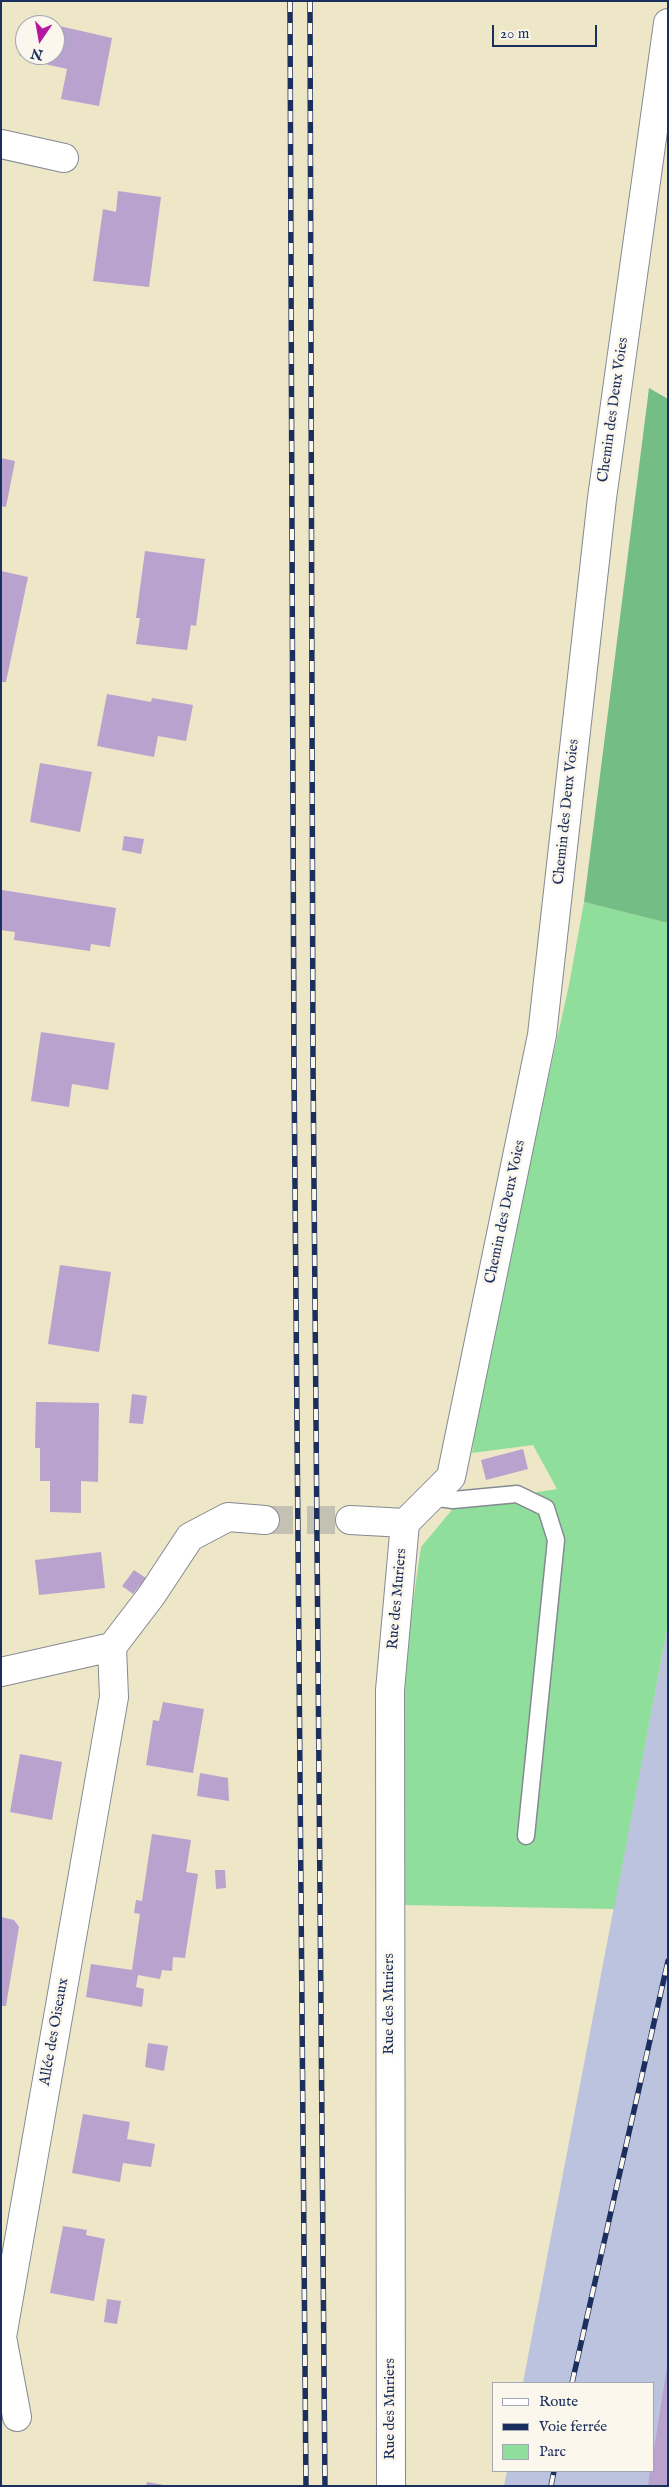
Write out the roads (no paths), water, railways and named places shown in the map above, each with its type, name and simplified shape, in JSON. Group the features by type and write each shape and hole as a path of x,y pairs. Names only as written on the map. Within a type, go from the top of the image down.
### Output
{"street":[{"name":"Chemin des Deux Voies","path":"405,1523 451,1477 542,1034 602,498 668,23"},
{"path":"1,144 64,158"},
{"path":"1,1672 112,1647 151,1596 190,1537 228,1517 265,1520"},
{"path":"350,1520 405,1523"},
{"name":"Rue des Muriers","path":"391,2486 390,1690 405,1523"},
{"name":"Allée des Oiseaux","path":"18,2417 2,2337 114,1697 112,1647"}],"lane":[{"path":"431,1497 453,1500 517,1494 546,1508 556,1540 526,1836"}],"tunnel":[{"path":"265,1520 350,1520"}],"railway":[{"path":"290,1 294,1067 306,2486"},
{"path":"310,1 313,1063 325,2486"},
{"path":"572,2382 668,1961"},
{"path":"551,2486 554,2472"}]}
